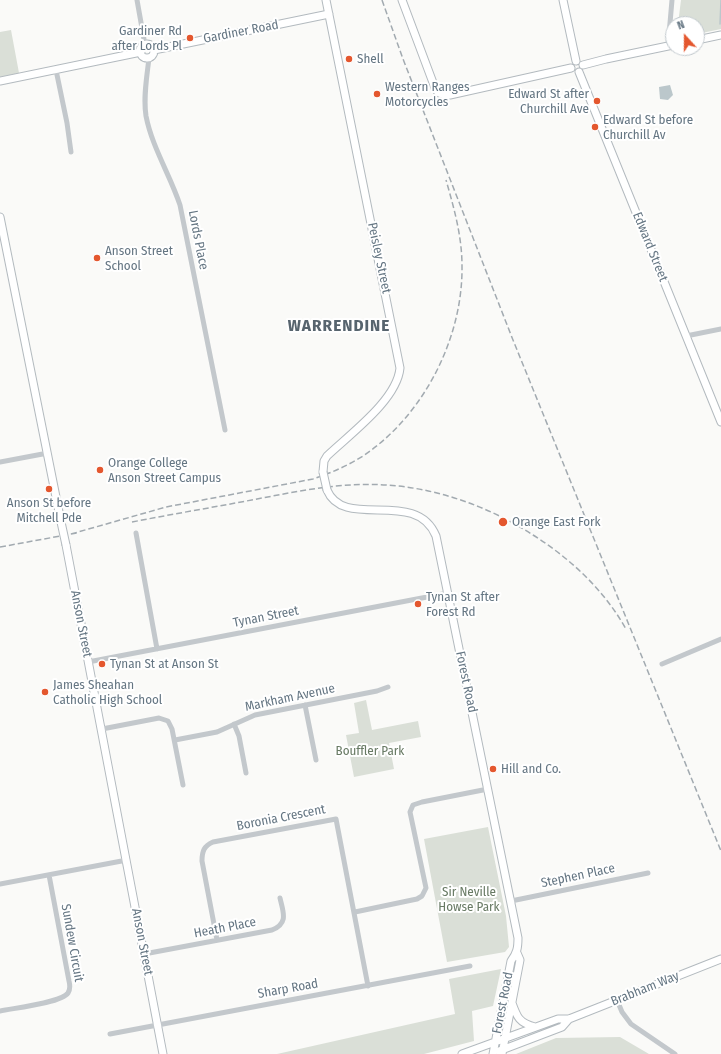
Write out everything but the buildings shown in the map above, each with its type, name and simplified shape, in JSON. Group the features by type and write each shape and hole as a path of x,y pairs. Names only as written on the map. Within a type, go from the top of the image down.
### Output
{"street":[{"path":"137,0 145,45 142,47 141,52 144,57 148,58 153,54 154,50 150,45 145,45"},
{"name":"Peisley Street","path":"326,0 400,368 399,377 390,393 366,422 324,461 323,472 327,490"},
{"path":"402,0 435,88 439,93 446,96 572,68"},
{"path":"563,0 576,61"},
{"path":"671,16 672,0"},
{"name":"Gardiner Road","path":"154,50 329,14"},
{"path":"705,38 721,35"},
{"path":"583,65 665,46"},
{"path":"0,81 141,52"},
{"name":"Lords Place","path":"148,58 146,115 154,143 180,205 225,430"},
{"path":"572,68 573,63 576,61"},
{"path":"576,61 581,62 583,65"},
{"path":"572,68 573,71 579,72 583,69 583,65"},
{"path":"56,70 67,123 71,152"},
{"name":"Edward Street","path":"579,72 721,422"},
{"name":"Anson Street","path":"0,217 102,729 163,1054"},
{"path":"686,336 721,329"},
{"path":"0,462 48,453"},
{"name":"Forest Road","path":"327,490 332,500 344,506 410,512 425,519 436,536 518,938 517,953 520,960 503,1052"},
{"path":"136,533 157,649"},
{"name":"Tynan Street","path":"88,662 448,593"},
{"path":"662,664 721,639"},
{"name":"Markham Avenue","path":"175,740 212,733 255,715 377,691 388,687"},
{"path":"305,705 316,760"},
{"path":"102,729 159,718 168,721 171,724 175,740 183,785"},
{"path":"234,724 239,736 246,773"},
{"path":"355,912 417,899 422,896 426,888 410,812 413,805 488,789"},
{"name":"Boronia Crescent","path":"217,940 202,861 204,848 214,842 336,818 368,986"},
{"path":"0,884 126,860"},
{"name":"Stephen Place","path":"511,901 648,873"},
{"name":"Sundew Circuit","path":"0,1011 53,1001 64,996 70,989 70,981 49,875"},
{"name":"Heath Place","path":"144,954 278,928 282,924 283,919 280,898"},
{"name":"Forest Road","path":"492,1054 511,961 517,953"},
{"name":"Brabham Way","path":"462,1054 558,1019 569,1019 721,959"},
{"name":"Sharp Road","path":"110,1034 470,966"},
{"path":"617,1000 622,1012 631,1024 675,1054"},
{"path":"512,1003 517,1017 524,1024 535,1027"},
{"name":"Brabham Way","path":"492,1054 503,1052 562,1027 569,1019"}],"green space":[{"path":"681,0 721,0 721,29 705,32 705,16 679,16"},
{"path":"11,30 19,73 0,77 0,32"},
{"name":"Bouffler Park","path":"366,700 372,730 418,721 421,737 389,743 394,769 354,777 346,735 359,733 354,703"},
{"name":"Sir Neville Howse Park","path":"488,827 506,916 509,947 505,952 447,962 424,839"},
{"path":"501,969 493,1006 472,1011 474,1041 424,1054 277,1054 455,1014 449,979"},
{"path":"620,1037 649,1054 516,1054 556,1038"}],"shaded area":[{"path":"670,85 673,95 668,100 660,99 659,87"}],"waterway":[{"path":"720,24 721,0"}],"railway":[{"path":"382,0 403,59 513,340 721,851"},
{"path":"71,534 166,507 313,479 333,472 351,463 363,456 385,439 404,420 421,398 447,348 455,321 460,293 462,255 457,222 446,180"},
{"path":"132,522 289,493 337,486 370,484 424,490 444,495 481,508 516,525 547,544 586,576 608,601 626,629"},
{"path":"0,547 77,533"}],"place":[{"name":"Gardiner Rd after Lords Pl","path":"190,38"},
{"name":"Shell","path":"349,59"},
{"name":"Western Ranges Motorcycles","path":"377,94"},
{"name":"Edward St after Churchill Ave","path":"597,101"},
{"name":"Edward St before Churchill Av","path":"595,127"},
{"name":"Anson Street School","path":"97,258"},
{"name":"Orange College Anson Street Campus","path":"100,470"},
{"name":"Anson St before Mitchell Pde","path":"49,489"},
{"name":"Orange East Fork","path":"503,522"},
{"name":"Tynan St after Forest Rd","path":"418,604"},
{"name":"Tynan St at Anson St","path":"102,664"},
{"name":"James Sheahan Catholic High School","path":"45,692"},
{"name":"Hill and Co.","path":"493,769"}],"district":[{"name":"WARRENDINE","path":"339,326"}]}
